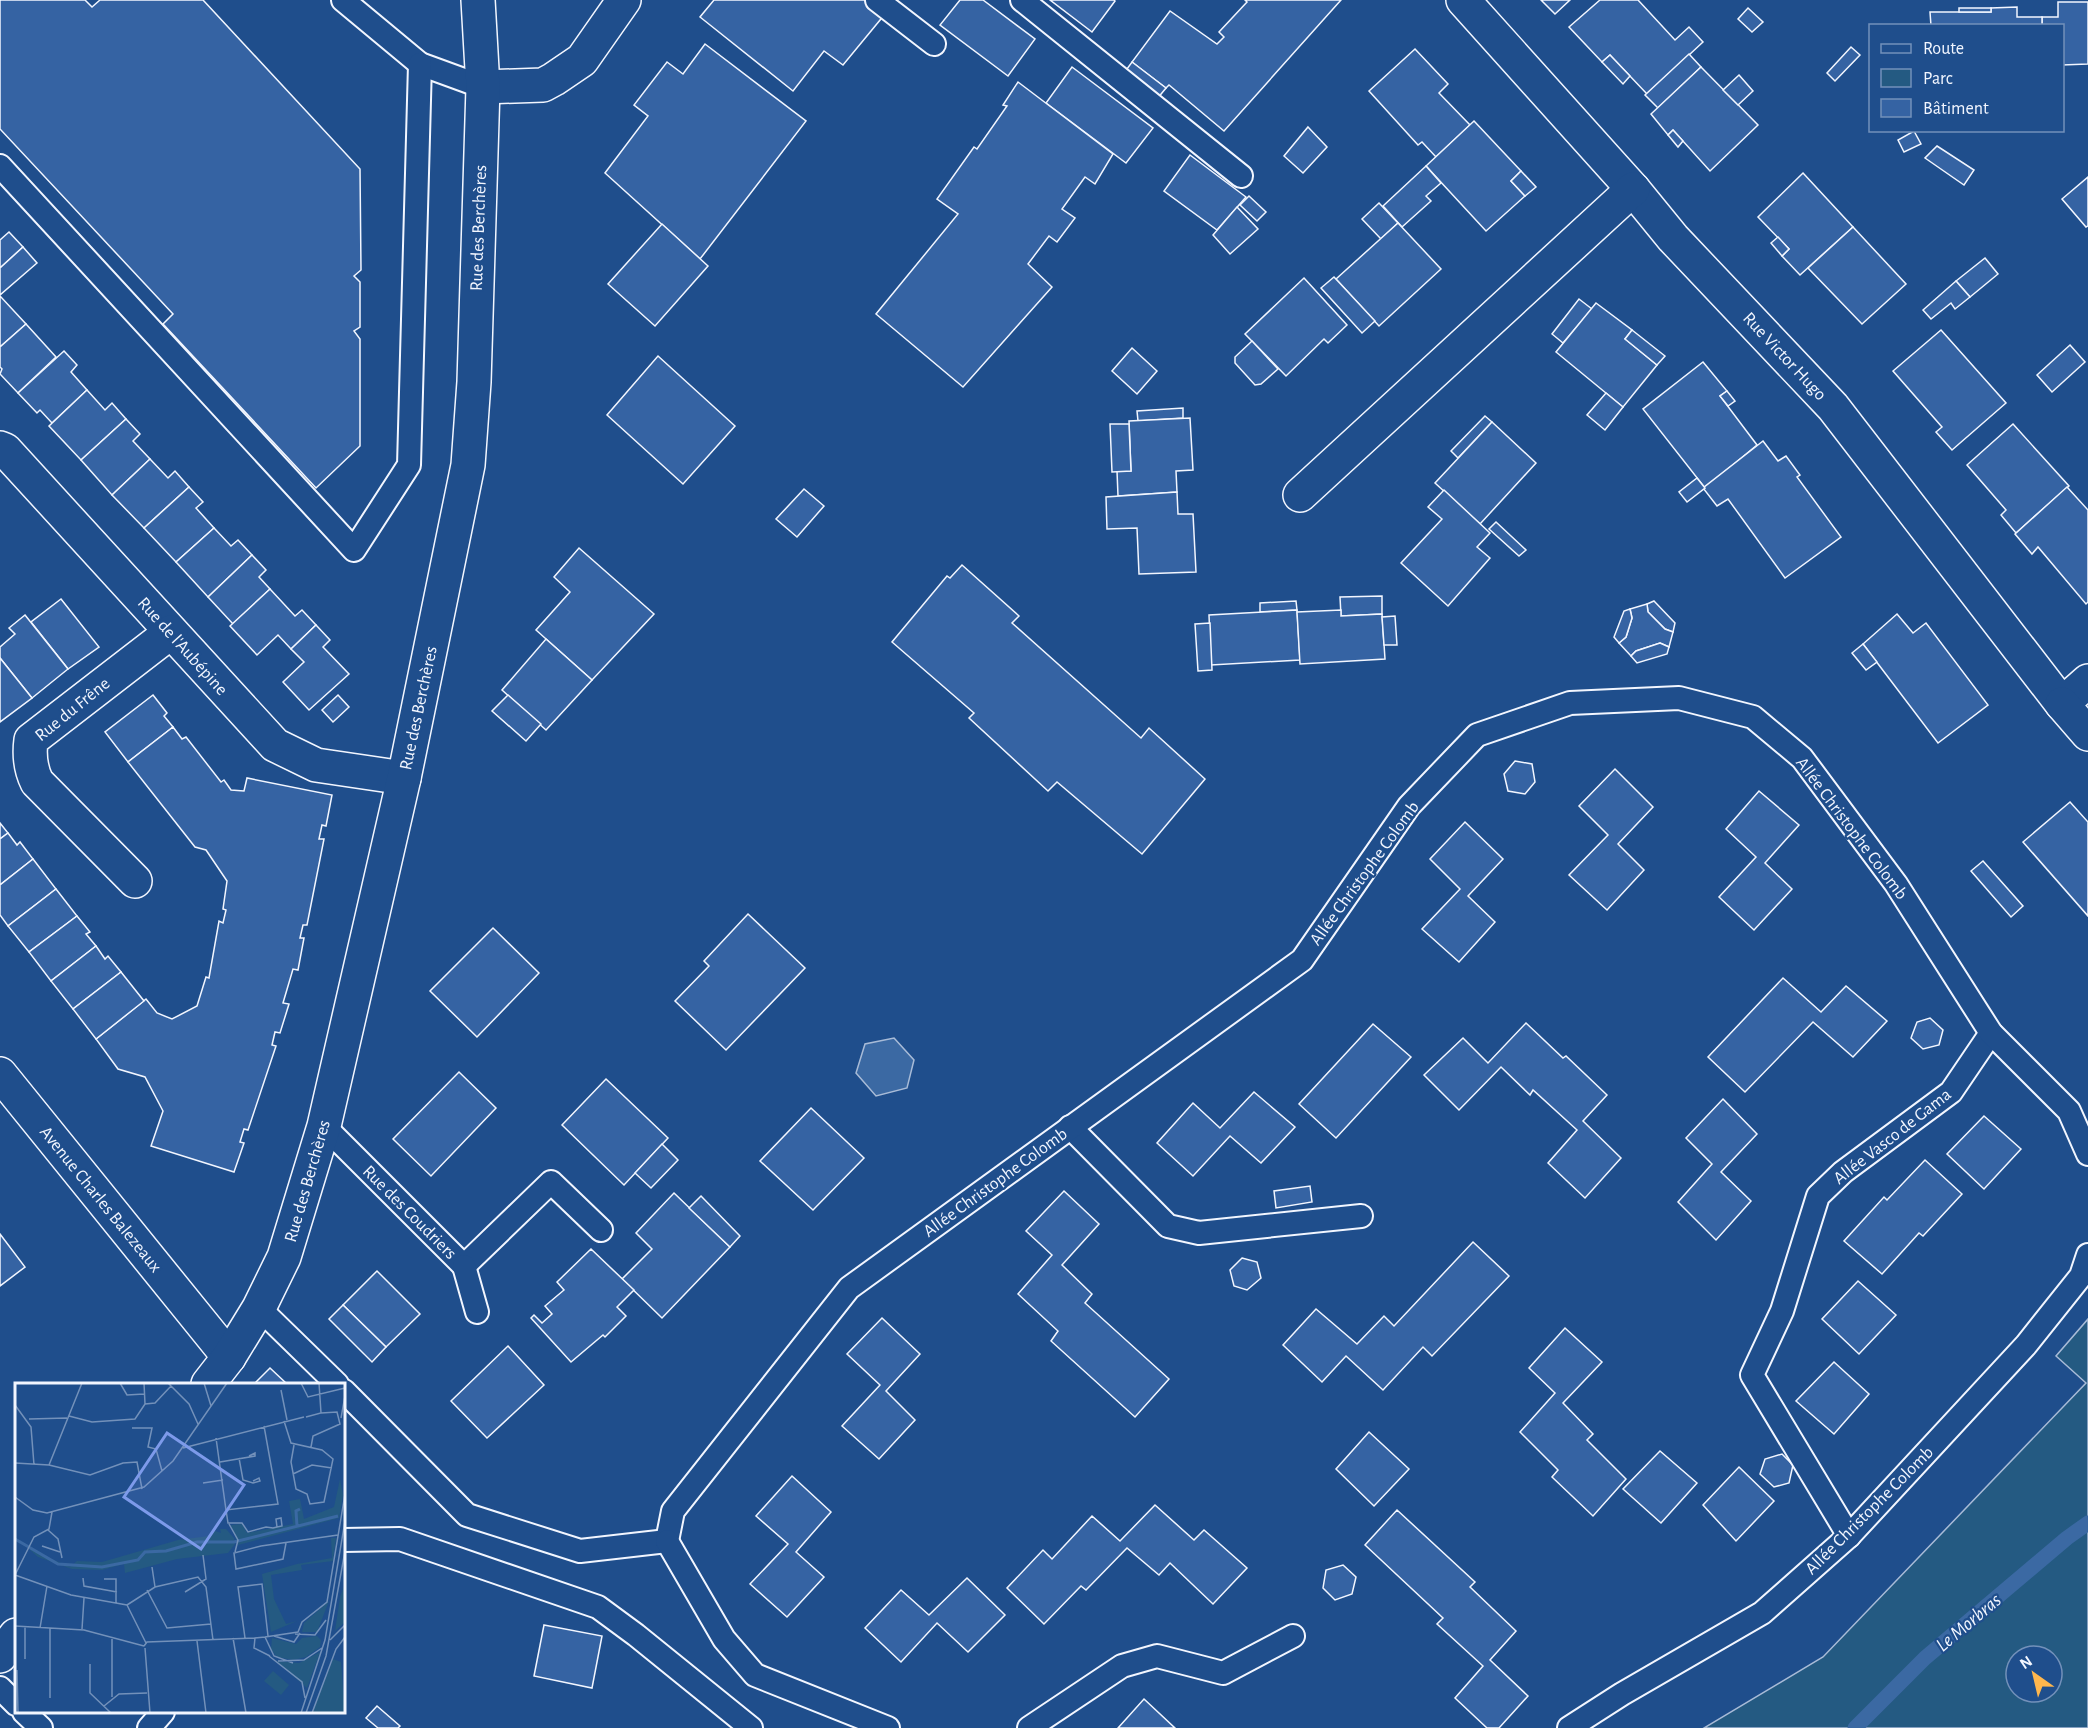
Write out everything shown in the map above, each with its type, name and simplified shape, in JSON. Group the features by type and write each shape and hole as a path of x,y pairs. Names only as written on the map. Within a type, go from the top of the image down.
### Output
{"street":[{"name":"Rue des Berchères","path":"209,1383 229,1357 260,1308 284,1257 324,1126 404,778 468,465 474,382 483,87 478,0"},
{"path":"483,87 543,85 554,79 582,60 624,0"},
{"name":"Rue Victor Hugo","path":"1463,0 1633,189 1673,238 1833,407 2062,704 2088,734"},
{"path":"1300,495 1633,189"},
{"name":"Rue de l'Aubépine","path":"0,448 5,450 274,745 316,765 404,778"},
{"name":"Rue du Frêne","path":"135,881 37,782 29,754 31,740 171,632"},
{"path":"2062,704 2088,681"},
{"name":"Avenue Charles Balezeaux","path":"0,1074 229,1357"},
{"path":"0,1656 15,1636"}],"lane":[{"path":"343,0 420,64 483,87"},
{"path":"877,0 934,44"},
{"path":"1022,0 1241,176"},
{"path":"0,166 354,550 409,465 420,64"},
{"name":"Allée Christophe Colomb","path":"667,1541 673,1511 849,1288 1302,960 1409,806 1477,735 1569,703 1679,698 1753,717 1802,758 1896,884 1991,1034 2069,1111 2088,1154"},
{"name":"Allée Vasco de Gama","path":"1848,1536 1752,1375 1782,1311 1818,1196 1843,1172 1951,1092 1991,1034"},
{"name":"Rue des Coudriers","path":"324,1126 465,1266 551,1182 601,1230"},
{"path":"1070,1127 1168,1226 1199,1233 1361,1216"},
{"name":"Allée Christophe Colomb","path":"1569,1728 1622,1694 1762,1613 1848,1536 2026,1345 2081,1276 2088,1255"},
{"path":"465,1266 477,1312"},
{"path":"260,1308 336,1383"},
{"path":"345,1392 467,1515 580,1551 667,1541 724,1639 755,1675 888,1728"},
{"path":"345,1540 400,1539 598,1607 751,1728"},
{"path":"1029,1728 1122,1666 1157,1656 1223,1673 1293,1636"},
{"path":"0,1688 15,1703"},
{"path":"25,1713 41,1728"},
{"path":"149,1728 162,1713"}],"green space":[{"path":"2088,1319 2088,1728 1704,1728 1823,1657 2086,1383 2056,1356"}],"shaded area":[{"path":"894,1038 914,1060 907,1088 876,1096 856,1073 865,1044"}],"building":[{"path":"0,0 85,0 92,7 100,0 203,0 360,169 361,270 354,276 360,282 360,327 354,331 360,339 360,446 316,488 163,324 173,314 0,129"},
{"path":"714,0 867,0 885,14 843,65 824,51 793,91 700,17"},
{"path":"960,0 983,0 1035,39 1008,76 940,25"},
{"path":"1050,0 1114,0 1115,1 1092,32"},
{"path":"1245,0 1341,0 1224,131 1169,85 1166,88 1132,62 1170,11 1217,44 1224,37 1219,32 1247,2"},
{"path":"1541,0 1570,0 1555,14"},
{"path":"1600,0 1638,0 1675,40 1689,27 1703,42 1647,94 1610,55 1602,62 1569,27"},
{"path":"2058,2 2088,2 2088,64 2064,65 2064,24 2042,24 2042,17 2058,17"},
{"path":"2017,7 2017,17 2042,17 2042,24 1931,24 1930,12 1991,12 1991,8"},
{"path":"1748,8 1763,22 1752,32 1738,19"},
{"path":"1959,8 1991,8 1991,12 1959,12"},
{"path":"705,44 806,121 700,259 605,173 648,116 634,105 667,62 683,74"},
{"path":"1851,47 1860,55 1835,81 1827,73"},
{"path":"1415,49 1448,84 1439,93 1470,125 1436,157 1422,142 1418,145 1369,91"},
{"path":"1689,54 1701,67 1658,108 1645,95"},
{"path":"1610,55 1630,76 1623,84 1602,62"},
{"path":"1132,62 1166,88 1157,99 1124,73"},
{"path":"1072,67 1153,128 1126,163 1046,103"},
{"path":"1701,67 1758,125 1710,171 1673,130 1668,135 1651,114"},
{"path":"1739,75 1753,91 1738,105 1723,90"},
{"path":"1018,82 1113,154 1095,184 1085,177 1062,209 1075,218 1057,242 1049,236 1028,264 1052,287 963,387 876,314 958,214 937,199 974,147 977,149 1007,106 1003,105"},
{"path":"1474,121 1521,171 1511,181 1525,196 1486,231 1426,166"},
{"path":"1308,127 1327,147 1303,173 1284,156"},
{"path":"1673,130 1683,141 1678,147 1668,135"},
{"path":"1915,132 1921,144 1904,152 1898,140"},
{"path":"1937,146 1974,170 1964,185 1925,158"},
{"path":"1190,155 1246,197 1217,230 1164,191"},
{"path":"1426,166 1441,183 1426,196 1431,201 1402,227 1383,206"},
{"path":"1521,171 1536,187 1525,196 1511,181"},
{"path":"1803,173 1853,227 1800,275 1782,256 1789,249 1758,217"},
{"path":"2088,177 2088,226 2086,227 2062,199"},
{"path":"1249,196 1266,212 1257,221 1240,205"},
{"path":"1379,203 1398,223 1381,239 1362,219"},
{"path":"1237,207 1258,229 1230,254 1213,235"},
{"path":"1398,223 1441,269 1379,326 1336,279"},
{"path":"662,224 708,266 655,326 608,284"},
{"path":"1853,227 1906,284 1862,324 1808,268"},
{"path":"9,232 23,247 0,268 0,240"},
{"path":"1778,237 1789,249 1782,256 1771,243"},
{"path":"23,247 37,263 0,295 0,268"},
{"path":"1985,258 1998,274 1970,297 1956,281"},
{"path":"1334,277 1375,321 1362,333 1321,288"},
{"path":"1304,278 1347,325 1328,343 1324,339 1286,376 1245,334"},
{"path":"1956,281 1970,297 1955,309 1951,303 1931,319 1923,310"},
{"path":"0,296 26,324 0,347"},
{"path":"1579,299 1592,309 1563,343 1552,334"},
{"path":"1596,303 1632,330 1625,339 1657,365 1623,407 1556,352"},
{"path":"26,324 56,357 18,393 0,374 2,369 0,367 0,347"},
{"path":"1632,330 1665,356 1657,365 1625,339"},
{"path":"1941,330 2006,403 1952,450 1936,432 1942,427 1893,371"},
{"path":"1252,341 1278,369 1261,384 1255,385 1235,363 1235,357"},
{"path":"2070,345 2085,362 2052,392 2037,375"},
{"path":"1132,348 1157,371 1137,394 1112,371"},
{"path":"64,351 77,365 71,372 87,390 52,423 40,410 37,413 18,393"},
{"path":"658,356 735,426 683,484 607,415"},
{"path":"1703,362 1727,391 1720,396 1757,445 1705,488 1643,409"},
{"path":"87,390 105,410 112,403 126,419 81,460 49,426"},
{"path":"1727,391 1735,401 1728,406 1720,396"},
{"path":"1606,393 1623,407 1605,430 1587,415"},
{"path":"1183,408 1183,418 1138,421 1137,411"},
{"path":"1485,416 1492,422 1458,458 1451,451"},
{"path":"1190,418 1193,470 1176,471 1177,492 1118,496 1117,471 1131,471 1129,421"},
{"path":"126,419 140,434 133,441 150,459 112,495 81,460"},
{"path":"1492,422 1536,463 1480,524 1435,483"},
{"path":"1110,424 1129,424 1131,471 1112,472"},
{"path":"2013,424 2069,486 2016,533 2001,515 2006,510 1967,465"},
{"path":"1763,441 1778,461 1786,456 1800,475 1797,477 1841,537 1785,578 1728,499 1717,506 1703,488"},
{"path":"150,459 168,478 175,471 189,487 144,528 112,495"},
{"path":"1697,478 1705,488 1687,502 1679,492"},
{"path":"189,487 203,502 196,508 214,528 176,562 144,528"},
{"path":"2067,487 2088,510 2088,602 2086,604 2038,547 2032,554 2015,534"},
{"path":"804,489 824,506 797,537 776,519"},
{"path":"1444,490 1490,533 1477,547 1490,558 1448,606 1401,563 1442,519 1428,507"},
{"path":"1177,492 1178,514 1193,514 1196,572 1139,574 1137,528 1107,529 1106,497"},
{"path":"1496,522 1526,550 1519,556 1489,529"},
{"path":"214,528 231,546 238,540 252,555 208,597 176,562"},
{"path":"579,548 654,614 592,680 536,630 570,592 554,577"},
{"path":"252,555 266,570 259,577 270,589 233,624 208,597"},
{"path":"962,565 1019,616 1012,623 1141,738 1149,728 1205,779 1142,854 1057,782 1048,791 969,718 974,713 892,642 947,576 950,578"},
{"path":"270,589 295,616 302,610 316,625 291,649 278,635 257,655 230,626"},
{"path":"1382,596 1382,614 1341,616 1340,597"},
{"path":"61,599 99,647 68,669 31,622"},
{"path":"1296,601 1297,610 1260,612 1260,603"},
{"path":"1654,601 1675,623 1673,632 1665,629 1648,612 1647,604"},
{"path":"1647,604 1648,612 1665,629 1673,632 1669,647 1660,643 1636,651 1631,656 1619,643 1626,637 1632,618 1630,609"},
{"path":"1630,609 1632,618 1626,637 1619,643 1614,637 1624,611"},
{"path":"1297,610 1300,660 1211,665 1209,615"},
{"path":"1341,610 1341,616 1382,614 1385,659 1300,664 1297,612"},
{"path":"1897,614 1913,633 1926,623 1988,705 1938,743 1863,644"},
{"path":"25,615 68,669 32,698 0,658 0,647 15,634 9,628"},
{"path":"1395,616 1397,645 1384,645 1382,617"},
{"path":"1210,623 1212,670 1198,671 1195,624"},
{"path":"316,625 330,640 323,647 349,674 309,710 283,682 304,662 291,649"},
{"path":"546,639 592,680 546,730 502,690"},
{"path":"1660,643 1669,647 1667,654 1637,663 1631,656 1636,651"},
{"path":"1863,644 1877,662 1866,670 1852,653"},
{"path":"0,658 32,698 0,722"},
{"path":"153,695 167,713 164,716 173,727 128,762 105,732"},
{"path":"338,695 349,707 333,722 322,710"},
{"path":"508,695 541,724 526,741 492,711"},
{"path":"173,727 182,739 186,737 221,782 224,780 231,790 244,791 247,778 332,795 326,826 322,825 319,839 324,839 307,925 303,925 300,938 304,938 298,970 293,969 283,1003 289,1004 280,1033 275,1032 272,1045 276,1046 248,1130 244,1129 240,1142 244,1143 234,1172 151,1146 163,1111 145,1077 118,1069 96,1039 146,999 157,1013 172,1019 197,1006 206,977 209,978 219,921 223,923 227,881 206,850 195,847 128,762"},
{"path":"1515,761 1532,764 1535,782 1525,794 1508,791 1504,774"},
{"path":"1615,769 1653,807 1618,844 1644,870 1607,910 1569,875 1608,835 1579,806"},
{"path":"1759,791 1799,825 1765,863 1792,889 1754,930 1719,897 1756,857 1726,829"},
{"path":"2070,802 2088,822 2088,916 2023,842"},
{"path":"1465,822 1503,859 1468,896 1495,922 1459,962 1422,929 1460,889 1430,859"},
{"path":"0,823 8,833 0,839"},
{"path":"8,833 17,845 20,842 33,859 0,885 0,839"},
{"path":"33,859 56,889 8,926 0,915 0,885"},
{"path":"1983,861 2023,906 2011,917 1971,871"},
{"path":"56,889 77,916 29,952 8,926"},
{"path":"748,914 805,968 726,1050 675,1001 709,966 704,961"},
{"path":"77,916 90,932 86,934 96,946 51,981 29,952"},
{"path":"493,928 539,973 477,1037 430,991"},
{"path":"96,946 105,959 108,956 121,972 73,1009 51,981"},
{"path":"121,972 144,1001 96,1039 73,1009"},
{"path":"1783,978 1821,1012 1846,986 1887,1021 1853,1057 1813,1022 1745,1092 1708,1057"},
{"path":"1930,1018 1943,1030 1939,1045 1923,1049 1911,1038 1917,1022"},
{"path":"1526,1023 1563,1058 1566,1056 1607,1095 1583,1121 1621,1158 1585,1198 1548,1163 1577,1130 1533,1090 1530,1095 1501,1067 1459,1110 1424,1075 1463,1038 1488,1063"},
{"path":"1373,1024 1411,1057 1336,1138 1299,1104"},
{"path":"459,1072 496,1108 431,1176 393,1139"},
{"path":"606,1079 668,1138 624,1185 562,1125"},
{"path":"1254,1092 1295,1127 1261,1163 1230,1136 1193,1176 1157,1143 1193,1103 1220,1128"},
{"path":"1723,1099 1757,1134 1721,1172 1751,1201 1716,1240 1678,1202 1712,1164 1686,1138"},
{"path":"811,1108 864,1158 813,1210 760,1161"},
{"path":"1984,1116 2021,1149 1984,1189 1947,1154"},
{"path":"662,1144 678,1160 651,1188 635,1173"},
{"path":"1925,1160 1962,1194 1923,1236 1919,1233 1882,1274 1844,1241 1884,1197 1887,1200"},
{"path":"1310,1186 1312,1202 1276,1208 1274,1191"},
{"path":"1064,1191 1099,1224 1062,1265 1092,1294 1085,1303 1169,1379 1135,1417 1051,1341 1058,1331 1018,1294 1052,1255 1026,1231"},
{"path":"674,1193 730,1247 662,1318 622,1279 652,1249 636,1233"},
{"path":"701,1196 740,1236 730,1247 689,1208"},
{"path":"0,1234 25,1267 0,1286"},
{"path":"1473,1242 1509,1276 1432,1356 1423,1347 1383,1390 1346,1356 1322,1382 1283,1345 1316,1309 1357,1344 1384,1316 1394,1326"},
{"path":"591,1249 634,1290 617,1307 626,1316 605,1337 603,1335 571,1362 531,1318 534,1315 542,1323 552,1314 545,1306 564,1290 557,1282"},
{"path":"1242,1258 1257,1262 1261,1278 1247,1290 1234,1286 1230,1270"},
{"path":"377,1271 420,1314 386,1347 343,1305"},
{"path":"1858,1281 1896,1315 1859,1354 1822,1319"},
{"path":"343,1305 386,1347 372,1362 329,1319"},
{"path":"882,1318 920,1354 886,1391 915,1420 879,1459 842,1426 880,1385 847,1354"},
{"path":"1565,1328 1602,1362 1563,1403 1593,1434 1587,1440 1626,1479 1593,1516 1552,1477 1558,1470 1520,1432 1555,1393 1529,1368"},
{"path":"508,1346 544,1385 487,1438 451,1401"},
{"path":"1834,1362 1869,1394 1834,1434 1796,1401"},
{"path":"270,1368 286,1383 255,1383"},
{"path":"1369,1432 1409,1469 1374,1506 1336,1469"},
{"path":"1660,1451 1697,1483 1661,1523 1623,1489"},
{"path":"1782,1454 1793,1465 1789,1483 1774,1487 1760,1474 1765,1459"},
{"path":"1739,1467 1774,1501 1736,1541 1703,1505"},
{"path":"792,1476 831,1512 796,1552 824,1577 787,1617 750,1584 788,1544 756,1516"},
{"path":"1155,1505 1194,1540 1204,1530 1247,1568 1213,1604 1170,1563 1159,1575 1127,1548 1086,1590 1081,1586 1044,1624 1007,1588 1043,1550 1052,1559 1092,1516 1120,1541"},
{"path":"1397,1510 1475,1582 1470,1587 1516,1631 1490,1660 1528,1696 1499,1728 1487,1728 1455,1698 1483,1666 1437,1624 1443,1618 1365,1545"},
{"path":"1343,1565 1356,1577 1352,1594 1335,1600 1323,1588 1326,1570"},
{"path":"967,1578 1005,1615 968,1652 937,1623 901,1662 865,1628 901,1590 929,1615"},
{"path":"544,1625 602,1636 592,1688 534,1676"},
{"path":"1144,1699 1175,1728 1118,1728"},
{"path":"377,1706 400,1726 398,1728 378,1728 366,1718"}],"waterway":[{"name":"Le Morbras","path":"1855,1728 1925,1658 2067,1538 2088,1523"}]}
